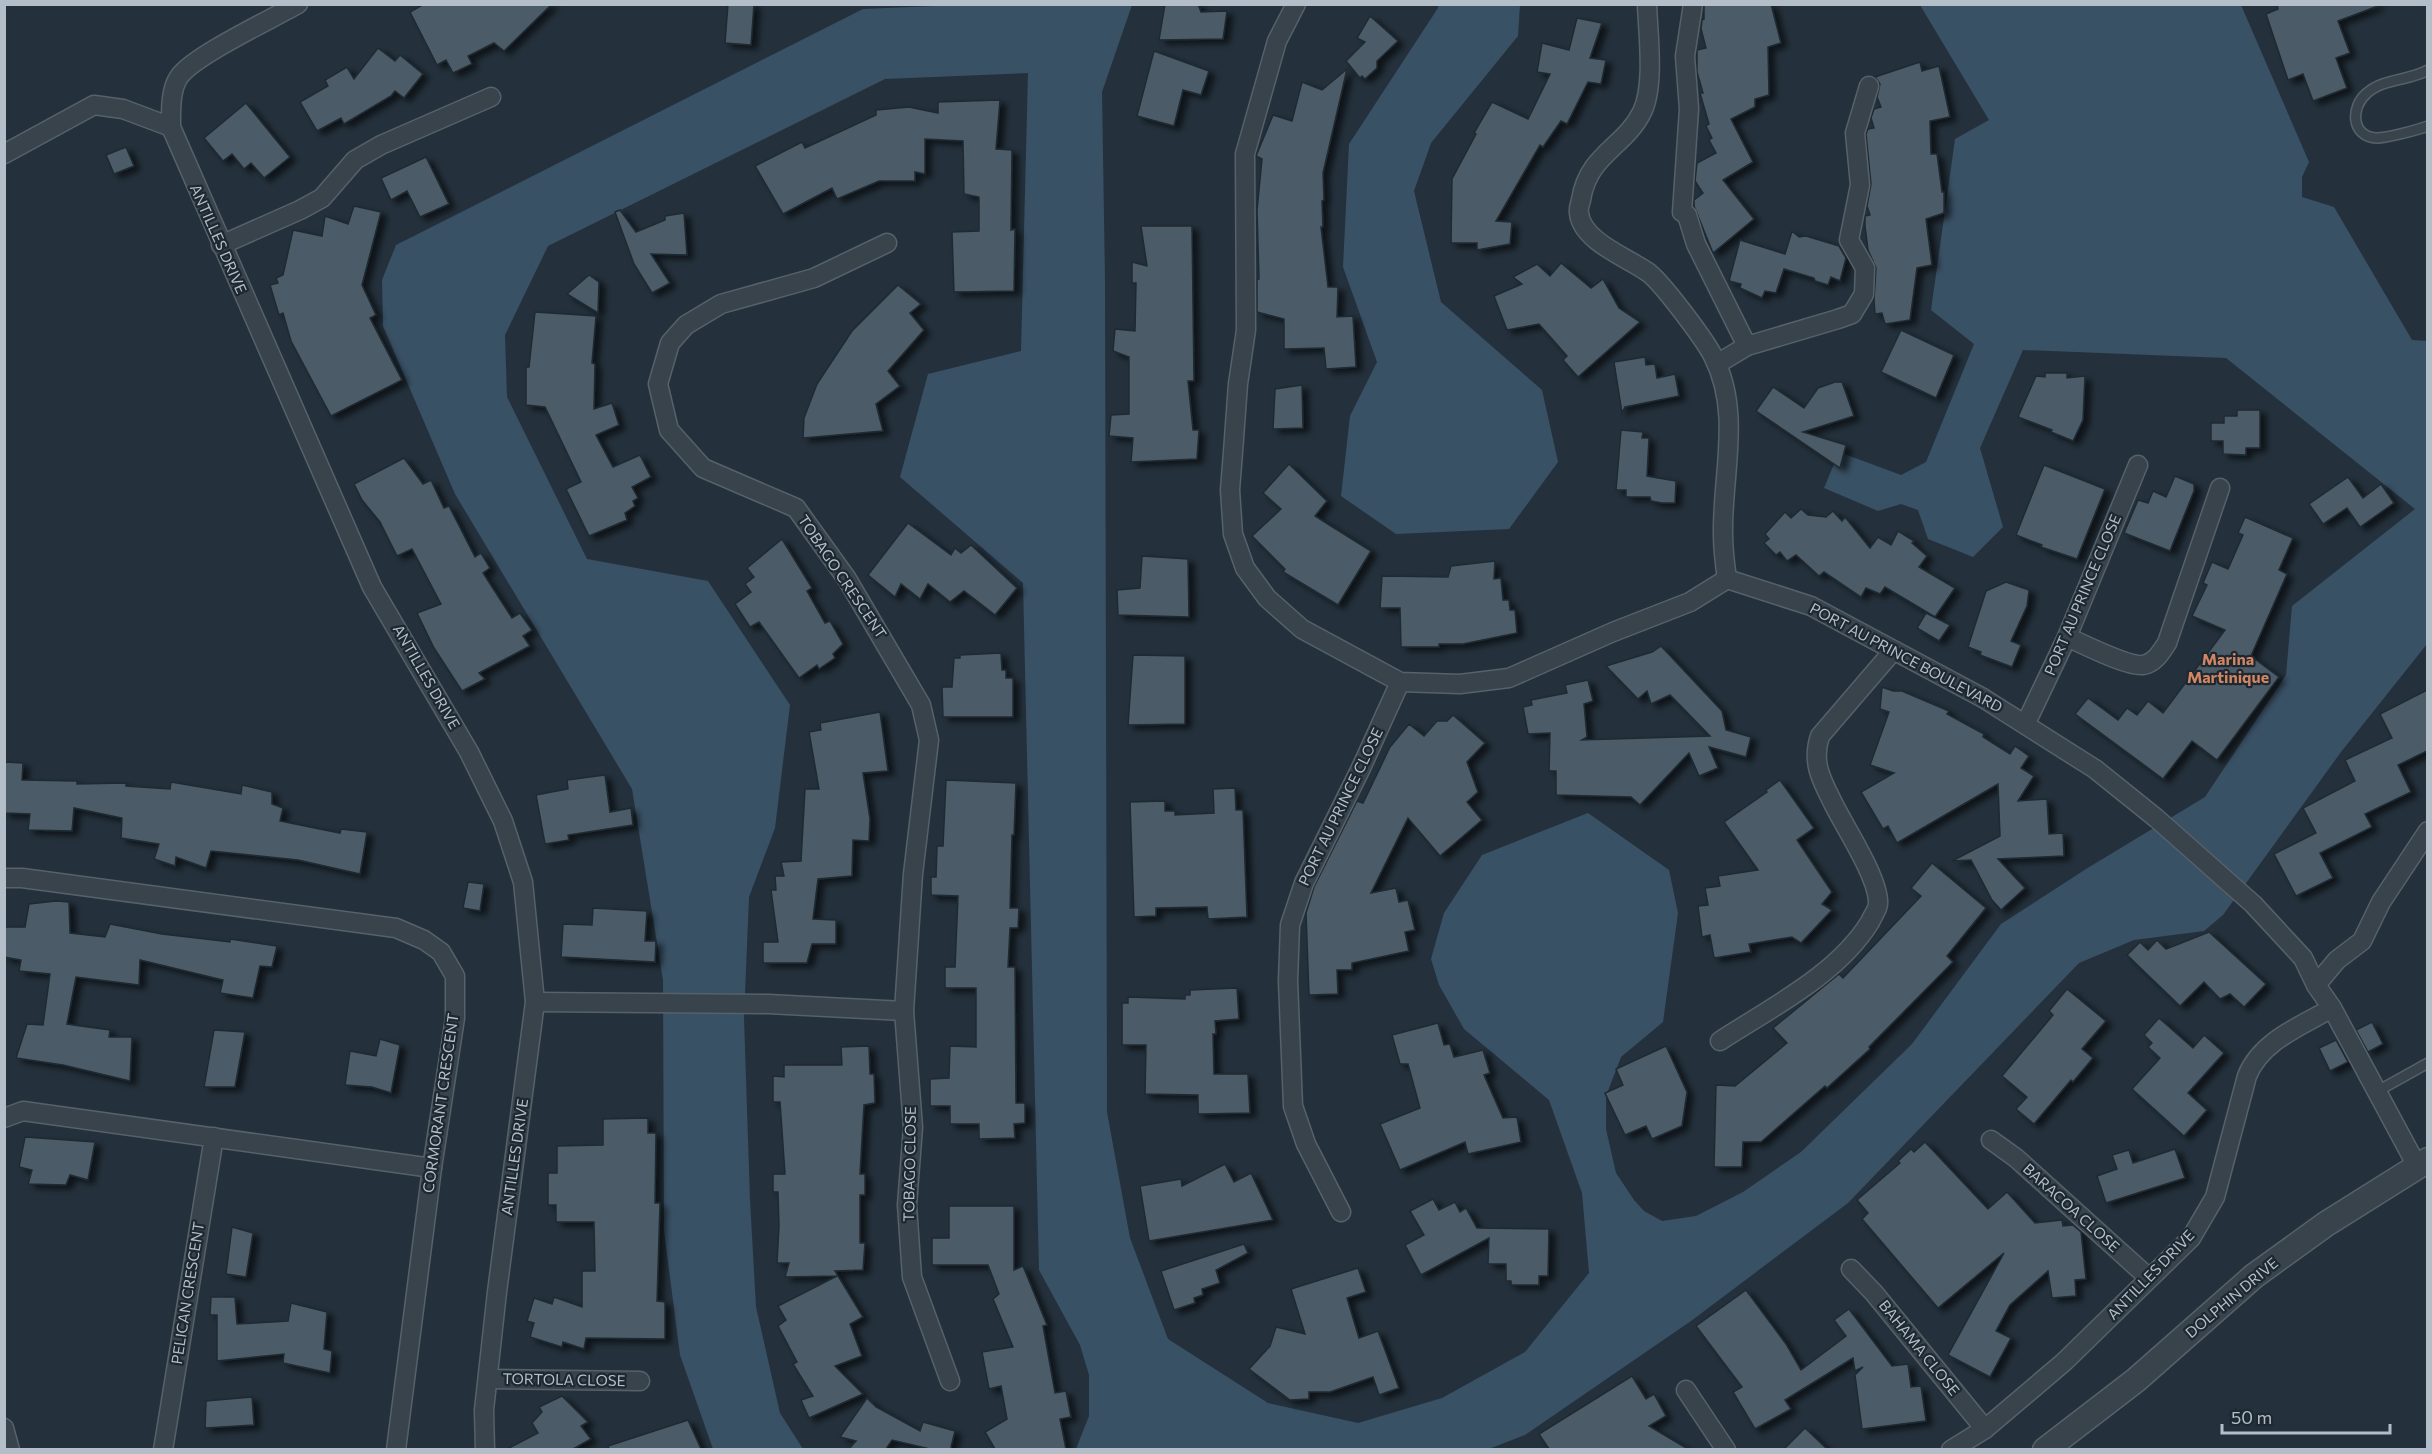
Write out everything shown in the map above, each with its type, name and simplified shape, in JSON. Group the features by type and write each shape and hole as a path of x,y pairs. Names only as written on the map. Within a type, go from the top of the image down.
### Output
{"street":[{"name":"ANTILLES DRIVE","path":"298,4 197,60 179,77 172,101 171,127 372,586 469,752 503,821 522,882 535,1002 497,1292 484,1410 485,1449"},
{"path":"1296,4 1277,41 1245,154 1246,330 1238,384 1230,490 1233,534 1245,568 1267,598 1302,628 1400,682 1460,684 1509,678 1690,602 1727,579 1723,533 1729,460 1729,422 1726,388 1713,354 1650,274 1616,254 1591,235 1582,224 1579,212 1583,187 1594,166 1610,147 1632,128 1643,110 1650,71 1647,4"},
{"path":"1693,4 1685,56 1689,109 1683,212 1688,215 1696,244 1748,346"},
{"path":"1717,364 1748,346 1852,314 1864,294 1865,268 1849,240 1860,185 1855,134 1869,86"},
{"path":"221,245 322,198 355,160 381,145 491,97"},
{"path":"4,154 94,105 123,109 171,127"},
{"name":"TOBAGO CRESCENT","path":"886,243 813,278 721,304 686,324 670,343 658,384 669,430 702,468 796,508 847,579 921,705 928,740 913,874 904,1011"},
{"name":"PORT AU PRINCE CLOSE","path":"2026,723 2067,637 2138,465"},
{"path":"2067,637 2130,663 2144,664 2156,659 2167,643 2220,488"},
{"name":"PORT AU PRINCE BOULEVARD","path":"1727,579 1811,606 1983,698 2026,723 2095,769 2156,818 2253,904 2303,958 2376,1092 2422,1163"},
{"path":"1720,1041 1816,978 1858,941 1874,915 1879,903 1873,882 1822,783 1816,766 1815,750 1820,736 1893,651"},
{"name":"PORT AU PRINCE CLOSE","path":"1341,1212 1306,1144 1293,1106 1288,981 1290,925 1304,883 1361,768 1400,682"},
{"path":"2316,985 2337,960 2362,941 2381,902 2427,831"},
{"name":"CORMORANT CRESCENT","path":"4,878 396,928 441,952 455,976 455,1018 432,1168 396,1449"},
{"path":"535,1002 768,1004 904,1011"},
{"name":"ANTILLES DRIVE","path":"1951,1449 1985,1429 2064,1362 2191,1238 2215,1197 2253,1061 2281,1038 2332,1008"},
{"name":"TOBAGO CLOSE","path":"904,1011 913,1127 907,1205 912,1277 950,1382"},
{"path":"4,1118 23,1111 432,1168"},
{"name":"PELICAN CRESCENT","path":"163,1449 214,1137"},
{"name":"BARACOA CLOSE","path":"1991,1140 2016,1158 2148,1278"},
{"name":"DOLPHIN DRIVE","path":"2045,1449 2136,1380 2254,1276 2326,1224 2422,1163"},
{"name":"BAHAMA CLOSE","path":"1851,1269 1874,1293 1985,1429"},
{"name":"TORTOLA CLOSE","path":"488,1379 640,1382"},
{"path":"1686,1390 1726,1449"},
{"path":"4,1428 10,1449"}],"lane":[{"path":"2427,70 2416,77 2396,80 2366,93 2358,105 2354,118 2357,128 2365,135 2377,138 2427,126"},
{"path":"2376,1092 2427,1063"}],"water":[{"path":"983,4 1132,5 1102,92 1105,280 1107,1112 1130,1238 1168,1339 1268,1403 1358,1423 1442,1398 1525,1352 1589,1273 1582,1193 1549,1100 1464,1029 1439,985 1431,959 1444,913 1482,855 1588,813 1669,870 1678,913 1663,1022 1621,1057 1606,1096 1606,1129 1616,1173 1644,1211 1662,1221 1696,1216 1743,1192 1801,1152 1912,1044 2001,924 2205,797 2286,675 2292,606 2415,509 2226,358 2023,350 1980,448 2003,527 1973,557 1928,539 1918,510 1901,504 1878,511 1824,488 1839,452 1901,475 1926,462 1974,344 1931,310 1955,139 1989,120 1920,5 2241,5 2309,162 2302,177 2302,197 2334,207 2412,340 2427,341 2427,644 2341,752 2223,915 2204,931 2134,940 2079,963 1848,1203 1691,1321 1525,1435 1486,1450 1076,1449 1089,1416 1089,1375 1080,1345 1039,1270 1023,583 900,477 928,374 1021,351 1028,73 885,79 548,246 505,335 507,397 587,559 708,581 790,705 775,828 749,897 744,1018 756,1307 780,1413 803,1449 713,1449 680,1355 664,1231 663,980 632,789 455,494 383,326 382,280 396,245 863,9"},
{"path":"1438,5 1520,5 1518,36 1431,143 1414,191 1441,302 1542,390 1558,462 1509,529 1396,534 1341,496 1350,416 1377,362 1343,267 1349,144"}],"building":[{"path":"424,4 552,4 504,51 494,43 468,56 472,64 453,73 446,60 437,65 410,12"},
{"path":"728,4 754,4 751,45 725,43"},
{"path":"1165,4 1198,4 1201,12 1227,11 1223,39 1159,40"},
{"path":"1704,4 1771,4 1781,43 1768,47 1769,95 1755,99 1755,107 1731,119 1753,162 1723,180 1754,219 1713,253 1694,206 1694,200 1703,193 1695,181 1697,163 1716,153 1709,140 1712,138 1706,126 1709,124 1697,72 1697,50 1706,48 1701,29"},
{"path":"2277,4 2377,4 2378,6 2338,21 2350,53 2336,58 2347,88 2313,101 2303,74 2288,80 2266,14 2278,9"},
{"path":"1370,16 1398,41 1377,61 1377,68 1365,79 1362,76 1360,78 1346,61 1365,42 1357,38"},
{"path":"1577,18 1602,23 1590,58 1606,60 1601,84 1588,82 1567,124 1561,121 1543,147 1540,145 1496,221 1512,222 1510,244 1477,250 1477,243 1451,243 1452,179 1476,134 1474,133 1492,102 1528,119 1550,74 1537,72 1542,43 1569,50"},
{"path":"378,48 395,61 400,55 423,74 404,98 395,91 391,96 344,124 341,118 317,131 300,102 328,86 325,80 347,67 354,79"},
{"path":"1154,51 1209,71 1201,95 1183,90 1174,126 1137,116"},
{"path":"1920,62 1922,71 1939,66 1950,117 1930,121 1931,154 1937,154 1942,192 1944,192 1944,213 1926,219 1932,265 1917,268 1910,320 1885,324 1882,313 1875,314 1876,268 1868,250 1865,226 1865,216 1870,215 1867,206 1871,184 1866,134 1868,129 1874,128 1871,118 1874,109 1881,107 1877,97 1880,84 1875,77"},
{"path":"1347,69 1323,173 1323,227 1321,227 1328,287 1338,287 1337,317 1353,316 1356,367 1326,369 1324,348 1284,349 1284,319 1257,312 1257,279 1259,279 1257,210 1262,159 1256,156 1273,115 1292,121 1302,82 1322,90"},
{"path":"1000,100 996,149 1012,150 1011,230 1015,229 1014,291 954,292 952,232 979,231 979,197 964,194 963,141 925,139 925,174 915,172 915,181 879,181 837,199 832,188 783,214 755,166 802,142 805,148 876,115 876,110 909,107 938,113 938,102"},
{"path":"246,103 290,157 264,178 251,163 244,169 232,154 223,161 204,138"},
{"path":"126,147 134,166 114,174 106,155"},
{"path":"426,157 449,204 420,217 407,191 391,200 381,178"},
{"path":"354,206 381,212 362,285 376,315 370,318 402,380 331,416 291,341 283,313 279,315 270,285 278,283 276,278 283,275 293,230 322,236 325,216 348,224"},
{"path":"620,210 636,232 665,220 665,216 684,213 687,255 651,254 670,283 652,293 634,264 615,212"},
{"path":"1141,226 1192,226 1194,381 1188,381 1193,430 1199,430 1197,459 1131,462 1133,438 1109,436 1111,415 1129,414 1129,357 1113,351 1115,329 1135,331 1136,283 1132,283 1132,262 1147,266"},
{"path":"1792,231 1799,237 1806,236 1839,246 1846,258 1840,281 1831,277 1828,285 1784,269 1776,293 1765,291 1762,298 1740,288 1741,284 1729,281 1740,240 1785,254"},
{"path":"1561,263 1591,288 1603,279 1619,308 1640,322 1578,377 1563,360 1567,356 1539,324 1507,330 1494,296 1522,284 1513,277 1537,264 1550,276"},
{"path":"589,275 599,282 598,313 567,294"},
{"path":"898,285 921,304 910,313 924,330 888,371 900,386 876,404 883,431 803,438 804,418 817,384 852,331"},
{"path":"535,312 596,316 592,363 595,364 594,409 612,403 619,425 596,435 613,467 640,455 651,477 632,487 638,498 633,501 635,506 625,513 627,520 589,536 566,489 581,482 545,407 526,405 526,367 529,367"},
{"path":"1901,330 1954,355 1936,398 1881,372"},
{"path":"1645,357 1646,365 1655,364 1657,378 1675,374 1679,396 1625,407 1622,413 1614,362"},
{"path":"2045,373 2067,373 2067,378 2085,376 2083,420 2073,441 2018,417 2036,376 2045,377"},
{"path":"1842,382 1854,416 1803,432 1846,445 1840,468 1756,411 1773,387 1804,408 1818,388"},
{"path":"1302,385 1303,428 1273,429 1275,389"},
{"path":"2237,410 2260,410 2260,448 2246,448 2246,455 2223,454 2223,441 2211,441 2211,423 2224,423 2224,416 2237,416"},
{"path":"1621,430 1643,432 1642,438 1649,438 1647,476 1676,481 1675,503 1651,501 1650,497 1626,497 1626,490 1616,490"},
{"path":"404,458 423,484 431,480 444,508 449,506 475,557 481,553 490,568 483,573 512,618 520,613 532,630 523,636 530,646 479,673 485,679 462,691 434,648 417,613 441,604 412,549 397,556 380,522 362,500 354,484"},
{"path":"1289,464 1327,501 1315,516 1371,551 1338,605 1283,572 1285,569 1252,536 1281,509 1263,493"},
{"path":"2044,465 2105,489 2077,559 2041,547 2042,545 2016,535"},
{"path":"2175,476 2194,484 2194,491 2170,551 2124,533 2138,500 2148,503 2153,491 2166,497"},
{"path":"2348,477 2363,498 2381,484 2394,503 2360,527 2347,508 2323,524 2309,504"},
{"path":"1801,509 1808,515 1826,517 1833,511 1842,521 1845,517 1870,548 1878,537 1891,545 1898,531 1914,541 1912,543 1927,556 1919,567 1955,588 1935,617 1885,587 1880,594 1866,588 1861,597 1824,572 1819,576 1796,555 1787,561 1780,552 1776,555 1764,543 1769,539 1765,534 1785,512 1791,518"},
{"path":"2245,517 2293,538 2279,570 2287,574 2251,656 2279,677 2217,760 2192,741 2163,779 2075,714 2088,698 2118,720 2127,708 2137,715 2148,701 2163,713 2225,630 2192,616 2207,585 2203,583 2212,562 2228,569 2243,535 2238,533"},
{"path":"908,523 951,555 955,548 961,553 971,545 1017,588 995,615 964,591 950,602 928,584 920,599 901,584 895,597 868,575"},
{"path":"782,539 812,588 807,591 825,623 830,621 843,644 833,654 835,658 819,669 817,665 799,678 759,622 750,627 735,604 751,592 745,584 754,577 747,568"},
{"path":"1142,556 1188,559 1189,617 1118,615 1117,590 1140,588"},
{"path":"1495,561 1494,579 1501,578 1503,600 1509,600 1510,610 1515,610 1517,633 1463,644 1439,644 1439,647 1401,647 1400,608 1380,608 1382,576 1448,577 1451,566"},
{"path":"2006,582 2029,590 2027,606 2011,641 2021,645 2012,667 1980,655 1981,652 1968,647 1986,591"},
{"path":"1926,613 1950,625 1939,641 1917,628"},
{"path":"1661,646 1722,711 1726,730 1751,737 1746,757 1709,747 1718,768 1699,776 1689,753 1640,805 1631,797 1556,795 1556,771 1549,771 1550,733 1528,734 1523,707 1532,705 1531,700 1567,693 1565,685 1588,680 1593,701 1584,704 1587,737 1582,740 1710,736 1670,695 1651,704 1647,691 1638,699 1606,666 1652,652"},
{"path":"1001,653 1002,670 1006,670 1006,678 1013,678 1013,717 943,717 942,687 952,687 954,658 960,658 960,655"},
{"path":"1133,655 1185,656 1185,724 1128,725"},
{"path":"1882,687 1902,691 1949,711 1947,714 1984,734 1983,737 2010,754 2015,746 2029,756 2021,768 2034,776 2018,801 2047,799 2049,834 2063,833 2064,856 1998,859 2025,888 2001,910 1992,900 1971,860 1952,861 2000,836 1998,784 1897,843 1888,826 1883,829 1861,792 1894,773 1870,765 1889,712 1880,709"},
{"path":"2427,690 2427,751 2398,765 2411,792 2365,814 2372,827 2320,853 2333,878 2296,896 2274,854 2316,833 2303,808 2355,781 2345,760 2392,738 2380,714"},
{"path":"880,712 888,771 863,773 870,819 869,841 853,840 852,876 818,879 813,919 836,920 836,944 812,944 807,963 763,963 763,942 778,942 771,890 776,890 775,876 784,876 781,862 801,861 805,789 819,789 809,732 821,730 820,723"},
{"path":"1453,715 1485,743 1467,762 1478,792 1467,802 1482,820 1440,856 1408,818 1371,893 1396,888 1399,902 1408,900 1415,930 1405,932 1409,951 1352,963 1352,970 1337,970 1338,994 1309,995 1306,913 1314,887 1357,801 1363,803 1390,747 1409,724 1424,736 1437,721 1447,721"},
{"path":"4,762 23,763 22,780 77,781 77,784 126,783 126,786 170,789 171,782 241,794 242,785 272,792 272,804 283,808 280,821 340,833 341,829 367,832 360,874 298,860 211,851 206,868 176,857 175,866 154,859 159,844 121,838 122,818 74,808 72,831 28,830 30,814 4,813"},
{"path":"605,775 610,812 631,808 633,825 568,835 569,840 545,844 536,795 568,789 567,780"},
{"path":"946,780 1016,783 1010,908 1019,908 1018,928 1010,928 1008,967 1015,967 1016,1103 1025,1103 1025,1123 1014,1124 1015,1138 979,1139 979,1124 950,1124 950,1106 930,1106 930,1079 949,1078 950,1046 976,1047 976,988 945,988 945,967 955,967 958,896 931,895 931,877 936,877 937,846 943,846"},
{"path":"1780,780 1814,828 1797,840 1832,892 1822,904 1832,910 1801,943 1792,937 1749,944 1751,952 1714,958 1710,935 1702,937 1698,906 1708,905 1705,888 1720,886 1718,876 1758,870 1724,822 1767,792 1766,790"},
{"path":"1235,788 1236,810 1243,810 1247,917 1208,919 1207,907 1156,908 1156,916 1134,917 1130,802 1165,801 1165,811 1175,811 1175,815 1214,813 1213,789"},
{"path":"1932,863 1986,908 1947,956 1953,962 1869,1047 1870,1049 1827,1088 1825,1086 1761,1142 1743,1142 1742,1167 1714,1167 1716,1085 1735,1086 1787,1043 1773,1028 1839,974 1843,978 1921,896 1911,888"},
{"path":"468,882 484,884 480,911 463,908"},
{"path":"69,902 70,933 105,937 110,924 162,934 230,942 230,939 277,946 272,967 260,966 253,998 220,993 223,980 140,960 139,985 76,977 67,1024 110,1030 109,1037 132,1037 130,1081 63,1065 16,1058 27,1024 43,1025 50,974 19,971 21,960 4,957 4,927 25,927 29,904"},
{"path":"593,908 647,911 645,941 656,941 655,962 561,957 563,924 592,925"},
{"path":"2209,932 2266,984 2244,1007 2230,994 2220,999 2204,982 2180,1006 2127,955 2140,942 2148,950 2157,940 2166,949"},
{"path":"1237,988 1239,1019 1215,1021 1214,1074 1248,1074 1250,1113 1198,1114 1198,1095 1145,1094 1146,1045 1122,1045 1122,1003 1128,1003 1128,997 1185,999 1185,995 1190,995 1190,990"},
{"path":"2067,989 2106,1021 2082,1049 2093,1058 2034,1124 2016,1109 2027,1097 2002,1076 2053,1015 2049,1011"},
{"path":"2159,1018 2193,1048 2204,1035 2224,1053 2188,1093 2207,1110 2184,1136 2132,1089 2160,1058 2148,1047 2152,1043 2144,1035"},
{"path":"2372,1022 2383,1044 2368,1052 2356,1030"},
{"path":"1438,1023 1444,1045 1450,1044 1454,1057 1483,1050 1490,1073 1484,1075 1503,1118 1517,1117 1521,1142 1468,1154 1465,1142 1400,1170 1380,1124 1420,1108 1408,1064 1400,1064 1392,1035"},
{"path":"214,1030 245,1032 235,1087 204,1087"},
{"path":"380,1039 400,1045 391,1093 372,1087 345,1085 350,1051 376,1056"},
{"path":"2336,1040 2348,1062 2330,1071 2319,1048"},
{"path":"869,1046 870,1074 874,1074 875,1103 864,1105 860,1174 865,1174 865,1195 860,1195 860,1243 865,1243 863,1270 835,1271 863,1317 850,1324 862,1356 835,1366 863,1394 809,1418 801,1400 813,1396 793,1364 797,1362 778,1326 786,1320 778,1306 837,1276 785,1277 789,1263 777,1263 778,1192 773,1192 773,1174 785,1174 780,1102 773,1102 773,1076 784,1077 784,1065 842,1065 841,1047"},
{"path":"1666,1046 1687,1092 1682,1126 1652,1139 1646,1126 1625,1135 1605,1093 1623,1085 1616,1069"},
{"path":"648,1118 648,1133 656,1133 655,1203 660,1203 657,1301 665,1302 665,1339 586,1338 584,1349 563,1342 562,1347 530,1337 534,1323 527,1321 534,1298 552,1304 554,1297 582,1307 582,1271 595,1271 594,1222 556,1222 556,1205 548,1205 548,1173 557,1173 557,1146 603,1145 603,1119"},
{"path":"25,1137 95,1142 88,1180 70,1175 66,1185 28,1184 32,1170 19,1167"},
{"path":"1925,1142 1988,1209 2007,1192 2035,1223 2062,1220 2063,1226 2073,1225 2081,1232 2086,1279 2075,1280 2076,1296 2052,1298 2048,1271 2010,1305 1996,1331 2011,1338 1990,1377 1948,1355 2004,1253 1938,1308 1862,1219 1868,1213 1857,1200 1900,1163 1898,1161 1911,1149 1914,1152"},
{"path":"2175,1149 2185,1178 2106,1203 2097,1176 2117,1169 2112,1155 2129,1150 2133,1163"},
{"path":"1225,1164 1234,1182 1251,1173 1273,1220 1149,1241 1140,1186 1181,1179 1182,1186"},
{"path":"1433,1199 1439,1210 1455,1202 1460,1212 1466,1208 1477,1228 1549,1229 1548,1276 1539,1276 1539,1285 1511,1285 1511,1281 1506,1281 1506,1264 1488,1264 1489,1238 1421,1275 1405,1245 1424,1235 1410,1211"},
{"path":"949,1206 1014,1206 1014,1270 1023,1266 1047,1325 1043,1326 1055,1393 1066,1391 1071,1417 1060,1419 1066,1449 995,1449 985,1432 1007,1419 1001,1386 989,1389 982,1352 1013,1347 993,1299 999,1294 988,1265 932,1265 932,1238 949,1238"},
{"path":"232,1227 253,1233 246,1277 226,1274"},
{"path":"1244,1244 1248,1253 1216,1270 1220,1283 1202,1289 1203,1295 1194,1298 1195,1303 1174,1310 1161,1271"},
{"path":"1358,1268 1366,1292 1347,1298 1359,1338 1378,1331 1399,1388 1379,1395 1373,1377 1330,1392 1309,1392 1309,1399 1290,1400 1249,1369 1270,1346 1276,1327 1305,1334 1291,1289"},
{"path":"1746,1290 1786,1344 1801,1370 1846,1336 1834,1320 1849,1309 1892,1366 1908,1364 1911,1387 1921,1386 1926,1421 1862,1429 1855,1375 1863,1367 1855,1371 1853,1358 1785,1400 1791,1409 1755,1429 1733,1392 1742,1387 1696,1326"},
{"path":"211,1297 235,1297 237,1324 288,1321 291,1303 327,1312 324,1349 332,1351 330,1373 283,1363 284,1354 217,1361 217,1315 210,1315"},
{"path":"1632,1376 1646,1399 1654,1394 1666,1416 1649,1426 1688,1449 1549,1449 1539,1434"},
{"path":"562,1396 588,1422 581,1426 591,1439 573,1449 507,1449 538,1433 532,1423 542,1412 539,1407"},
{"path":"252,1397 254,1425 205,1428 206,1401"},
{"path":"867,1398 876,1407 920,1431 923,1422 955,1431 952,1449 930,1449 892,1440 886,1449 849,1449 856,1441 840,1437"},
{"path":"688,1420 701,1449 609,1449 608,1446"},
{"path":"1805,1428 1827,1449 1784,1449"}],"district":[{"name":"Marina Martinique","path":"2228,668"}]}
